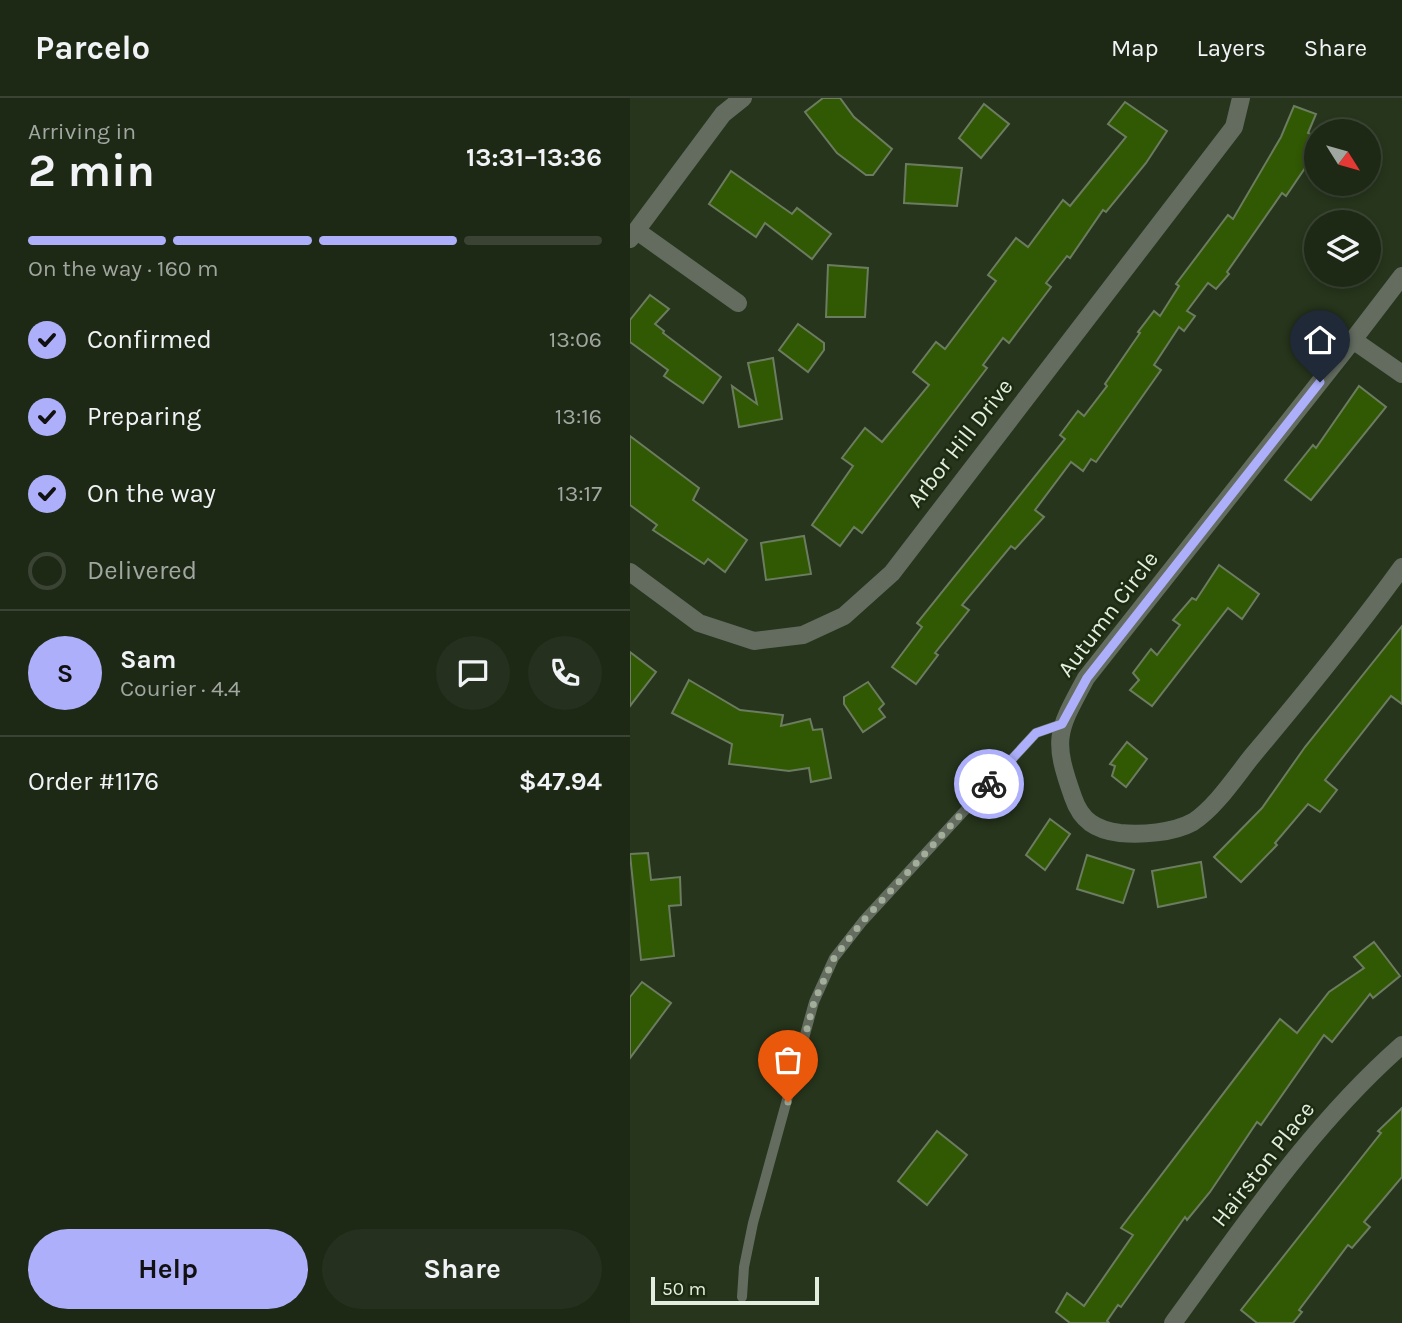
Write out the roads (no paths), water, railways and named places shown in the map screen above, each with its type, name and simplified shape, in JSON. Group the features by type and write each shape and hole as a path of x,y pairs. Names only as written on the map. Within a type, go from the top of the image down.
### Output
{"street":[{"path":"738,303 634,235 723,114 743,98"},
{"name":"Arbor Hill Drive","path":"630,572 699,623 754,641 803,635 844,616 892,573 1209,160 1234,127 1241,98"},
{"name":"Autumn Circle","path":"1402,276 1087,678 1062,724 1059,758 1076,807 1097,830 1157,832 1192,822 1221,794 1348,642 1402,567"},
{"path":"1353,340 1402,374"},
{"name":"Hairston Place","path":"1172,1323 1308,1140 1373,1070 1402,1045"}],"lane":[{"path":"742,1297 744,1267 753,1223 814,1002 834,958 863,921 1036,733 1062,724"}]}
